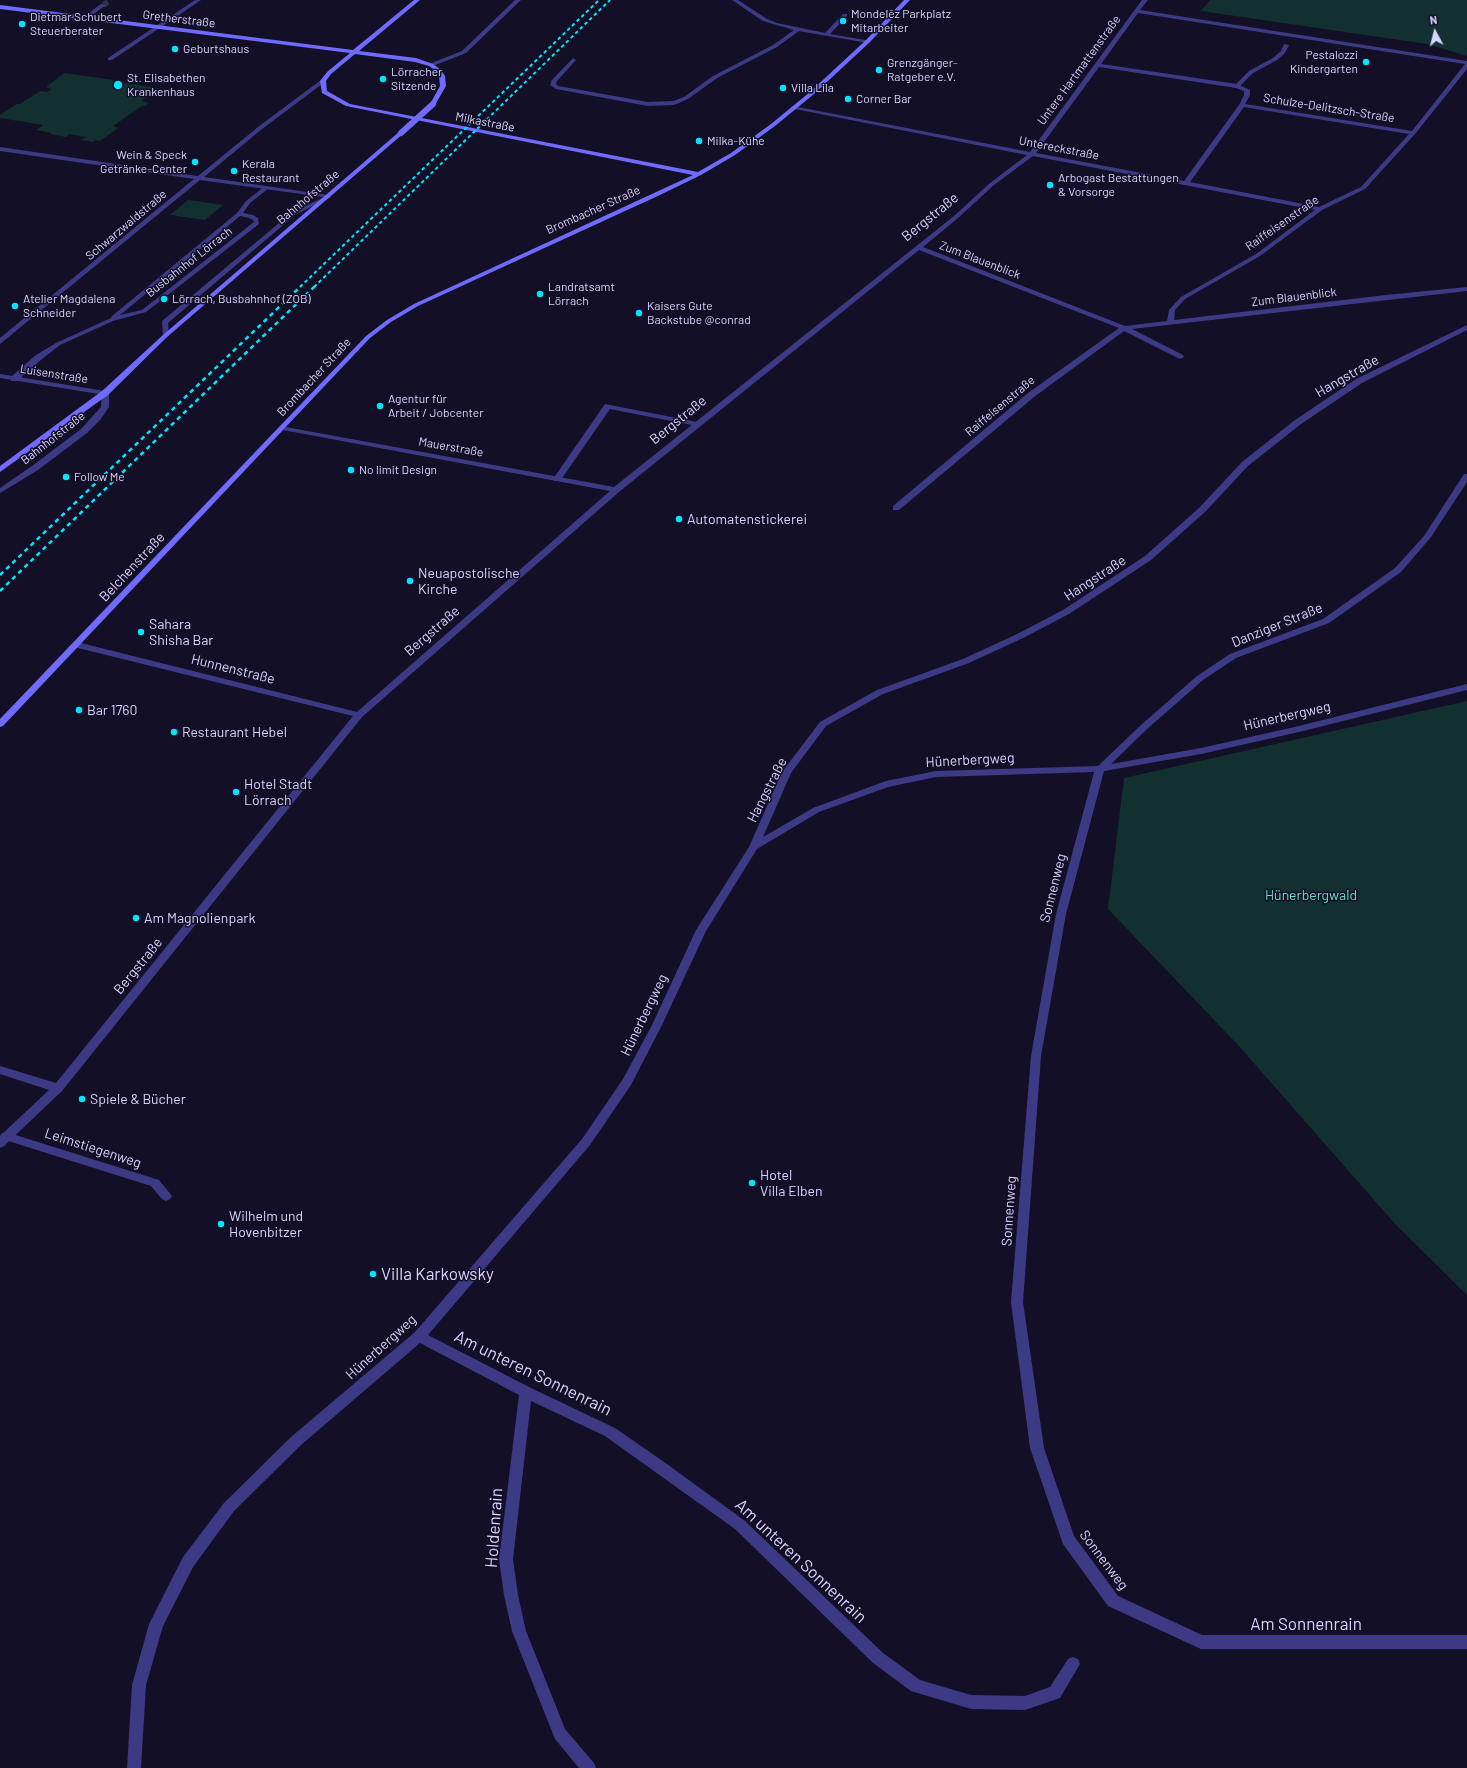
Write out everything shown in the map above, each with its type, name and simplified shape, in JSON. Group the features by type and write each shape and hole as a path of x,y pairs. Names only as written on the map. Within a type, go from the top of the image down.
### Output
{"main road":[{"path":"324,81 333,68 416,0"},
{"name":"Brombacher Straße","path":"282,428 368,337 389,321 416,305 699,174 733,154 795,107 868,41 906,0"},
{"name":"Gretherstraße","path":"0,7 354,51"},
{"path":"354,51 405,57 431,65"},
{"name":"Bahnhofstraße","path":"0,470 105,393 165,336 328,197 433,104 440,93 444,81 438,70 431,65"},
{"name":"Milkastraße","path":"324,81 324,92 348,105 699,174"},
{"name":"Belchenstraße","path":"0,724 77,645 144,572 282,428"}],"street":[{"path":"110,59 198,0"},
{"path":"431,65 464,52 518,0"},
{"path":"735,0 765,20 799,29 868,41"},
{"name":"Untere Hartmattenstraße","path":"1032,154 1145,0"},
{"path":"85,18 103,6"},
{"name":"Raiffeisenstraße","path":"1136,11 1467,64 1413,133 1363,188 1320,209 1258,256 1183,298 1172,310 1170,322"},
{"path":"827,34 845,15"},
{"path":"573,60 554,81 553,85 556,87 648,104 674,103 686,98 715,77 775,46 799,29"},
{"path":"1098,65 1238,86 1251,72 1275,59 1283,52 1286,45"},
{"name":"Schwarzwaldstraße","path":"0,342 260,128 324,81"},
{"name":"Schulze-Delitzsch-Straße","path":"1186,183 1248,95 1247,90 1238,86"},
{"name":"Schulze-Delitzsch-Straße","path":"1242,105 1413,133"},
{"name":"Untereckstraße","path":"795,107 1320,209"},
{"path":"0,149 328,197"},
{"name":"Bergstraße","path":"3,1140 58,1088 359,715 616,490 956,216 992,184 1032,154"},
{"name":"Busbahnhof Lörrach","path":"111,320 239,214 248,202 266,188"},
{"path":"165,336 164,322 293,214 328,197"},
{"name":"Busbahnhof Lörrach","path":"14,379 58,344 111,320 144,311 257,223 256,219 251,216 239,214"},
{"name":"Zum Blauenblick","path":"917,247 1124,328 1180,357"},
{"name":"Zum Blauenblick","path":"1124,328 1467,289"},
{"name":"Hangstraße","path":"754,847 787,772 823,724 880,692 966,661 1020,636 1066,612 1148,558 1202,510 1245,464 1298,422 1359,381 1467,327"},
{"name":"Raiffeisenstraße","path":"896,508 1031,395 1124,328"},
{"name":"Luisenstraße","path":"0,376 105,393"},
{"name":"Bahnhofstraße","path":"0,491 35,468 84,431 97,418 105,407 105,393"},
{"path":"557,479 608,406 697,424"},
{"name":"Mauerstraße","path":"282,428 616,490"},
{"name":"Danziger Straße","path":"1100,769 1144,727 1200,678 1233,656 1326,621 1398,570 1427,538 1467,476"},
{"name":"Hunnenstraße","path":"77,645 359,715"},
{"name":"Hünerbergweg","path":"134,1768 139,1685 156,1624 188,1562 229,1507 296,1441 418,1336 586,1142 623,1088 657,1025 701,930 754,847 816,810 886,784 936,774 1100,769 1201,751 1467,687"},
{"name":"Sonnenweg","path":"1100,769 1061,914 1036,1056 1017,1302 1037,1448 1068,1539 1113,1601 1151,1618"},
{"path":"0,1070 58,1088"},
{"name":"Leimstiegenweg","path":"3,1140 155,1183 166,1196"},
{"name":"Am unteren Sonnenrain","path":"418,1336 526,1392 610,1432 740,1525 878,1658 916,1686 971,1702 1025,1703 1055,1693 1073,1664"},
{"name":"Holdenrain","path":"526,1392 506,1559 511,1595 519,1631 560,1734 589,1768"},
{"name":"Am Sonnenrain","path":"1151,1618 1201,1642 1467,1642"}],"green space":[{"path":"1210,0 1467,0 1467,56 1427,44 1201,11"},
{"path":"64,73 164,89 154,97 149,96 141,101 149,103 142,106 113,126 118,128 100,141 96,140 93,142 81,140 86,137 69,134 66,137 50,134 51,133 36,130 43,125 0,118 0,115 40,91 47,92 52,89 46,87"},
{"path":"188,200 223,205 205,220 170,215"},
{"name":"Hünerbergwald","path":"1467,701 1467,1295 1396,1225 1238,1045 1108,909 1124,778"}],"tunnel":[{"path":"103,5 111,0"}],"railway":[{"path":"300,287 599,0"},
{"path":"314,287 610,0"},
{"path":"0,575 301,286"},
{"path":"0,591 315,286"}],"place":[{"name":"Mondelēz Parkplatz Mitarbeiter","path":"843,21"},
{"name":"Dietmar Schubert Steuerberater","path":"22,24"},
{"name":"Geburtshaus","path":"175,49"},
{"name":"Pestalozzi Kindergarten","path":"1366,62"},
{"name":"Grenzgänger- Ratgeber e.V.","path":"879,70"},
{"name":"Lörracher Sitzende","path":"383,79"},
{"name":"St. Elisabethen Krankenhaus","path":"118,85"},
{"name":"Villa Lila","path":"783,88"},
{"name":"Corner Bar","path":"848,99"},
{"name":"Milka-Kühe","path":"699,141"},
{"name":"Wein & Speck Getränke-Center","path":"195,162"},
{"name":"Kerala Restaurant","path":"234,171"},
{"name":"Arbogast Bestattungen & Vorsorge","path":"1050,185"},
{"name":"Landratsamt Lörrach","path":"540,294"},
{"name":"Lörrach, Busbahnhof (ZOB)","path":"164,299"},
{"name":"Atelier Magdalena Schneider","path":"15,306"},
{"name":"Kaisers Gute Backstube @conrad","path":"639,313"},
{"name":"Agentur für Arbeit / Jobcenter","path":"380,406"},
{"name":"No limit Design","path":"351,470"},
{"name":"Follow Me","path":"66,477"},
{"name":"Automatenstickerei","path":"679,519"},
{"name":"Neuapostolische Kirche","path":"410,581"},
{"name":"Sahara Shisha Bar","path":"141,632"},
{"name":"Bar 1760","path":"79,710"},
{"name":"Restaurant Hebel","path":"174,732"},
{"name":"Hotel Stadt Lörrach","path":"236,792"},
{"name":"Am Magnolienpark","path":"136,918"},
{"name":"Spiele & Bücher","path":"82,1099"},
{"name":"Hotel Villa Elben","path":"752,1183"},
{"name":"Wilhelm und Hovenbitzer","path":"221,1224"},
{"name":"Villa Karkowsky","path":"373,1274"}]}
